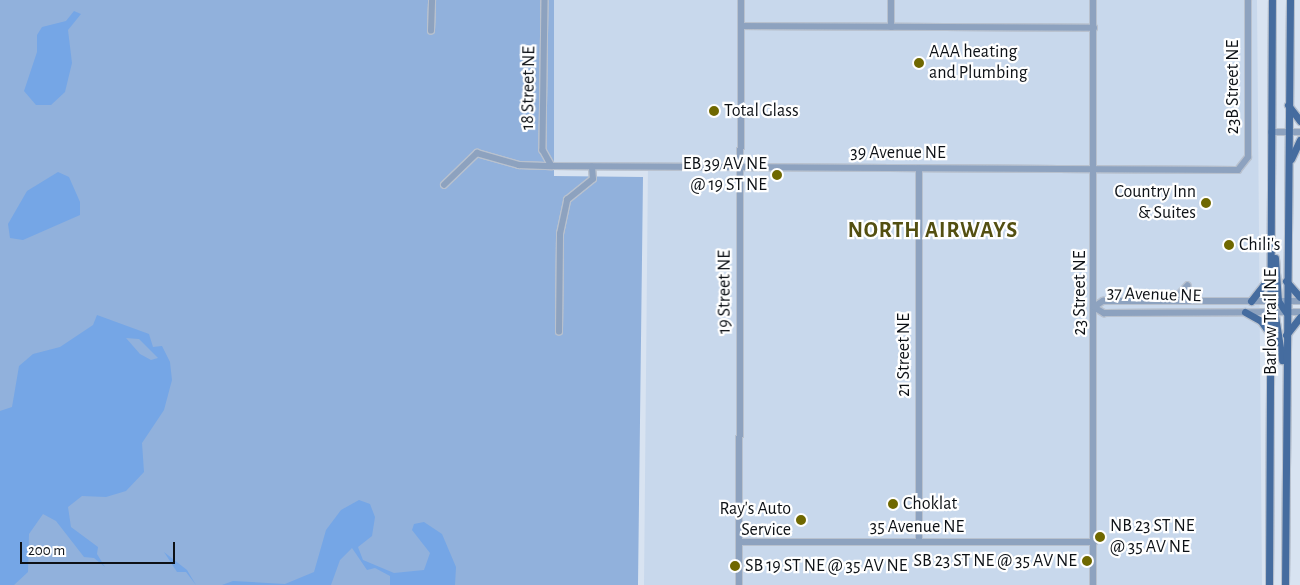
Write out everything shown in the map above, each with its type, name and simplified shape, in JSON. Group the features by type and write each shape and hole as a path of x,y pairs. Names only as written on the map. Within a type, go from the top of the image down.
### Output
{"main road":[{"name":"Barlow Trail NE","path":"1269,585 1270,334 1274,312 1270,275 1272,0"},
{"name":"Barlow Trail NE","path":"1286,585 1286,281 1290,0"},
{"path":"1288,105 1300,121"},
{"path":"1287,182 1294,147 1300,140"},
{"path":"1271,204 1274,301 1286,312"},
{"path":"1251,301 1270,275"},
{"path":"1286,281 1300,297"},
{"path":"1245,312 1261,321 1270,334"},
{"path":"1274,312 1286,391"},
{"path":"1286,336 1300,317"}],"street":[{"path":"432,0 432,31"},
{"name":"18 Street NE","path":"545,0 543,150 555,166"},
{"name":"19 Street NE","path":"739,585 742,0"},
{"path":"892,0 892,27"},
{"name":"23 Street NE","path":"1094,0 1094,585"},
{"name":"23B Street NE","path":"1238,170 1248,157 1248,0"},
{"path":"741,26 1094,28"},
{"path":"1271,132 1300,132"},
{"name":"39 Avenue NE","path":"444,185 477,153 519,165 592,167 1238,170"},
{"path":"559,332 560,234 567,200 593,179 592,167"},
{"name":"21 Street NE","path":"919,168 919,542"},
{"path":"1171,301 1187,286"},
{"name":"37 Avenue NE","path":"1300,301 1103,301 1094,307 1104,313 1300,312"},
{"path":"1147,312 1181,308 1187,302"},
{"name":"35 Avenue NE","path":"740,542 1094,542"}],"shaded area":[{"path":"0,0 554,0 554,176 643,177 638,585 0,585"},
{"path":"554,0 1257,0 1262,585 644,585 648,163 554,163"},
{"path":"74,11 81,14 68,30 72,63 65,92 51,105 36,105 24,91 37,52 37,35 42,27 66,21"},
{"path":"58,172 69,177 80,202 80,215 23,240 10,238 8,224 27,191"},
{"path":"97,315 149,334 153,347 162,346 170,362 172,380 164,410 142,443 144,472 126,491 106,497 82,496 68,507 71,527 98,547 97,554 105,567 94,558 84,557 56,521 43,514 29,534 28,572 14,585 0,585 0,411 12,407 19,366 33,354 60,347 93,325","holes":["126,338 139,339 158,358 151,360 140,354"]},
{"path":"359,500 370,504 375,517 372,536 358,547 363,560 394,573 424,570 430,553 412,530 414,524 424,522 442,534 456,567 455,585 390,585 390,576 375,568 367,570 352,548 340,560 331,585 222,585 233,581 285,584 314,572 326,530 341,510"},
{"path":"164,552 187,570 196,585 186,572 177,572"}],"place":[{"name":"AAA heating and Plumbing","path":"919,63"},
{"name":"Total Glass","path":"714,111"},
{"name":"EB 39 AV NE @ 19 ST NE","path":"777,175"},
{"name":"Country Inn & Suites","path":"1206,203"},
{"name":"Chili's","path":"1229,245"},
{"name":"Choklat","path":"893,504"},
{"name":"Ray's Auto Service","path":"801,520"},
{"name":"NB 23 ST NE @ 35 AV NE","path":"1100,537"},
{"name":"SB 23 ST NE @ 35 AV NE","path":"1087,561"},
{"name":"SB 19 ST NE @ 35 AV NE","path":"735,566"}],"district":[{"name":"NORTH AIRWAYS","path":"933,231"}]}
